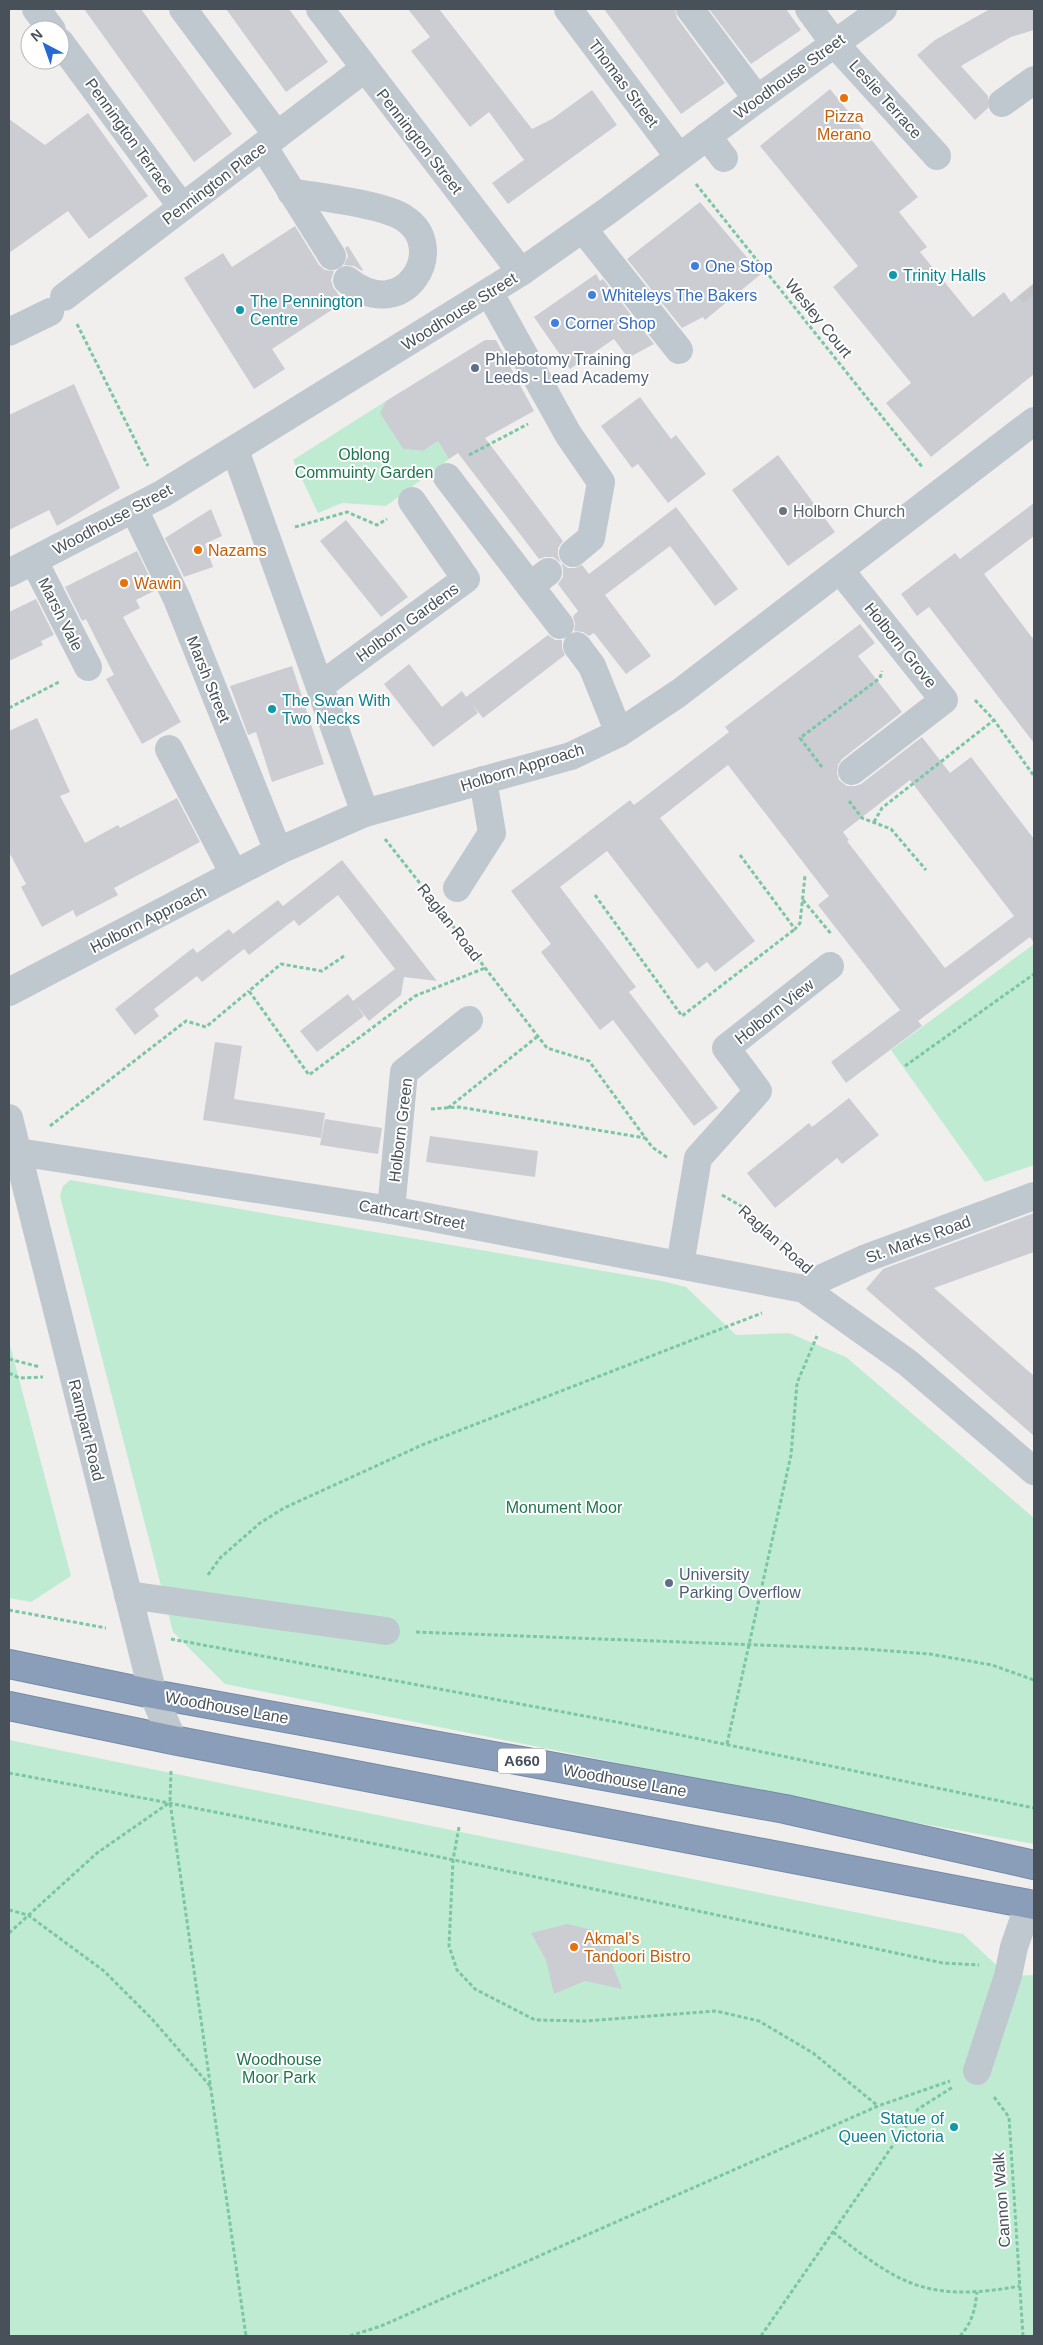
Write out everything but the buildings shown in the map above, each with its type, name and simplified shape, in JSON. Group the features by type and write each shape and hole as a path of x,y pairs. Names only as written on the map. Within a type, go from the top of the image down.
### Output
{"highway":[{"name":"Woodhouse Lane","path":"9,1664 153,1694 785,1809 1034,1865"},
{"path":"9,1706 173,1740 1032,1905"}],"street":[{"path":"36,9 44,20"},
{"path":"183,9 270,140 292,192 332,256"},
{"name":"Pennington Street","path":"320,9 521,272"},
{"name":"Thomas Street","path":"568,9 678,158"},
{"path":"690,9 757,99"},
{"name":"Leslie Terrace","path":"809,9 834,43 937,156"},
{"name":"Woodhouse Street","path":"9,573 162,494 521,272 883,9"},
{"name":"Pennington Terrace","path":"70,56 182,207"},
{"name":"Pennington Place","path":"9,332 57,304 364,69"},
{"path":"1002,103 1034,80"},
{"path":"707,136 724,158"},
{"path":"292,192 389,211 405,218 417,231 422,245 422,260 417,275 407,287 392,294 376,296 360,291 347,280"},
{"path":"583,228 679,350"},
{"path":"489,292 568,434 601,482 591,538 572,552"},
{"name":"Holborn Approach","path":"9,992 234,874 365,813 571,756 619,733 679,694 1034,422"},
{"path":"235,450 365,813"},
{"path":"447,477 539,579 560,625"},
{"name":"Holborn Gardens","path":"320,686 466,579 412,501"},
{"name":"Marsh Street","path":"134,509 178,599 278,852"},
{"name":"Marsh Vale","path":"34,561 88,667"},
{"name":"Holborn Grove","path":"840,570 944,700 852,770"},
{"path":"576,646 592,666 619,733"},
{"path":"169,749 234,874"},
{"path":"457,888 492,833 483,780"},
{"name":"Holborn View","path":"680,1264 698,1158 758,1091 726,1048 830,966"},
{"name":"Holborn Green","path":"391,1210 404,1072 469,1020"},
{"name":"Rampart Road","path":"9,1118 153,1694 173,1740"},
{"name":"Cathcart Street","path":"18,1152 391,1210 680,1264 812,1284"},
{"name":"St. Marks Road","path":"812,1284 864,1259 1034,1196"},
{"name":"Raglan Road","path":"812,1284 829,1305 908,1363 1034,1471"},
{"path":"128,1595 386,1630"},
{"path":"977,2072 1011,1966 1014,1947 1032,1905"}],"path":[{"name":"Wesley Court","path":"678,158 942,492"},
{"path":"57,304 162,494"},
{"path":"9,708 88,667"},
{"path":"944,700 964,687 994,720 1034,776"},
{"path":"874,822 882,808 994,720"},
{"name":"Raglan Road","path":"365,813 429,896"},
{"path":"740,855 795,929"},
{"path":"595,894 682,1016 795,929 800,923 805,876"},
{"path":"803,899 846,952 830,966"},
{"name":"Raglan Road","path":"441,911 547,1048 589,1061 652,1147 695,1179 748,1210 812,1284"},
{"path":"18,1152 186,1020 206,1027 281,964 322,971 344,956"},
{"path":"249,991 309,1075 415,996 485,968"},
{"path":"905,1066 1034,974"},
{"path":"447,1108 538,1036"},
{"path":"401,1106 431,1110 459,1107 646,1138"},
{"path":"177,1640 183,1602 204,1580 220,1558 260,1523 284,1508 422,1445 754,1317 812,1284"},
{"path":"726,1744 791,1455 797,1383 829,1305"},
{"path":"9,1610 726,1744 1034,1808"},
{"path":"386,1630 930,1654 992,1665 1034,1680"},
{"path":"9,1773 170,1802 943,1963 1011,1966"},
{"path":"463,1796 453,1860 449,1946 457,1970 475,1989 535,2020 586,2021 716,2010 759,2021 813,2053 878,2106"},
{"path":"9,1933 97,1853 170,1802"},
{"path":"170,1802 246,2336"},
{"path":"9,1910 28,1915 104,1971 152,2018 211,2087"},
{"path":"350,2336 381,2326 878,2106 977,2072"},
{"path":"762,2336 918,2109 977,2072"},
{"name":"Cannon Walk","path":"977,2072 1009,2117 1023,2336"},
{"path":"833,2232 894,2277 927,2289 958,2293 1020,2286"},
{"path":"960,2336 967,2328 976,2309 977,2292"}],"green space":[{"name":"Oblong Commuinty Garden","path":"386,401 381,414 403,449 423,451 438,441 449,459 386,506 342,503 318,513 293,460"},
{"path":"1034,944 1034,1165 985,1182 891,1050"},
{"name":"Monument Moor","path":"70,1180 662,1281 686,1287 736,1335 789,1333 846,1357 1034,1518 1034,1844 912,1822 225,1684 173,1632 60,1196 63,1186"},
{"path":"9,1341 71,1576 31,1602 9,1598"},
{"name":"Woodhouse Moor Park","path":"9,1740 963,1934 1008,1976 1034,1975 1034,2336 9,2336"}],"tunnel":[{"path":"1029,288 1034,294"}],"place":[{"name":"Pizza Merano","path":"844,98"},
{"name":"One Stop","path":"695,266"},
{"name":"Trinity Halls","path":"893,275"},
{"name":"Whiteleys The Bakers","path":"592,295"},
{"name":"The Pennington Centre","path":"240,310"},
{"name":"Corner Shop","path":"555,323"},
{"name":"Phlebotomy Training Leeds - Lead Academy","path":"475,368"},
{"name":"Holborn Church","path":"783,511"},
{"name":"Nazams","path":"198,550"},
{"name":"Wawin","path":"124,583"},
{"name":"The Swan With Two Necks","path":"272,709"},
{"name":"University Parking Overflow","path":"669,1583"},
{"name":"Akmal's Tandoori Bistro","path":"574,1947"},
{"name":"Statue of Queen Victoria","path":"954,2127"}]}
